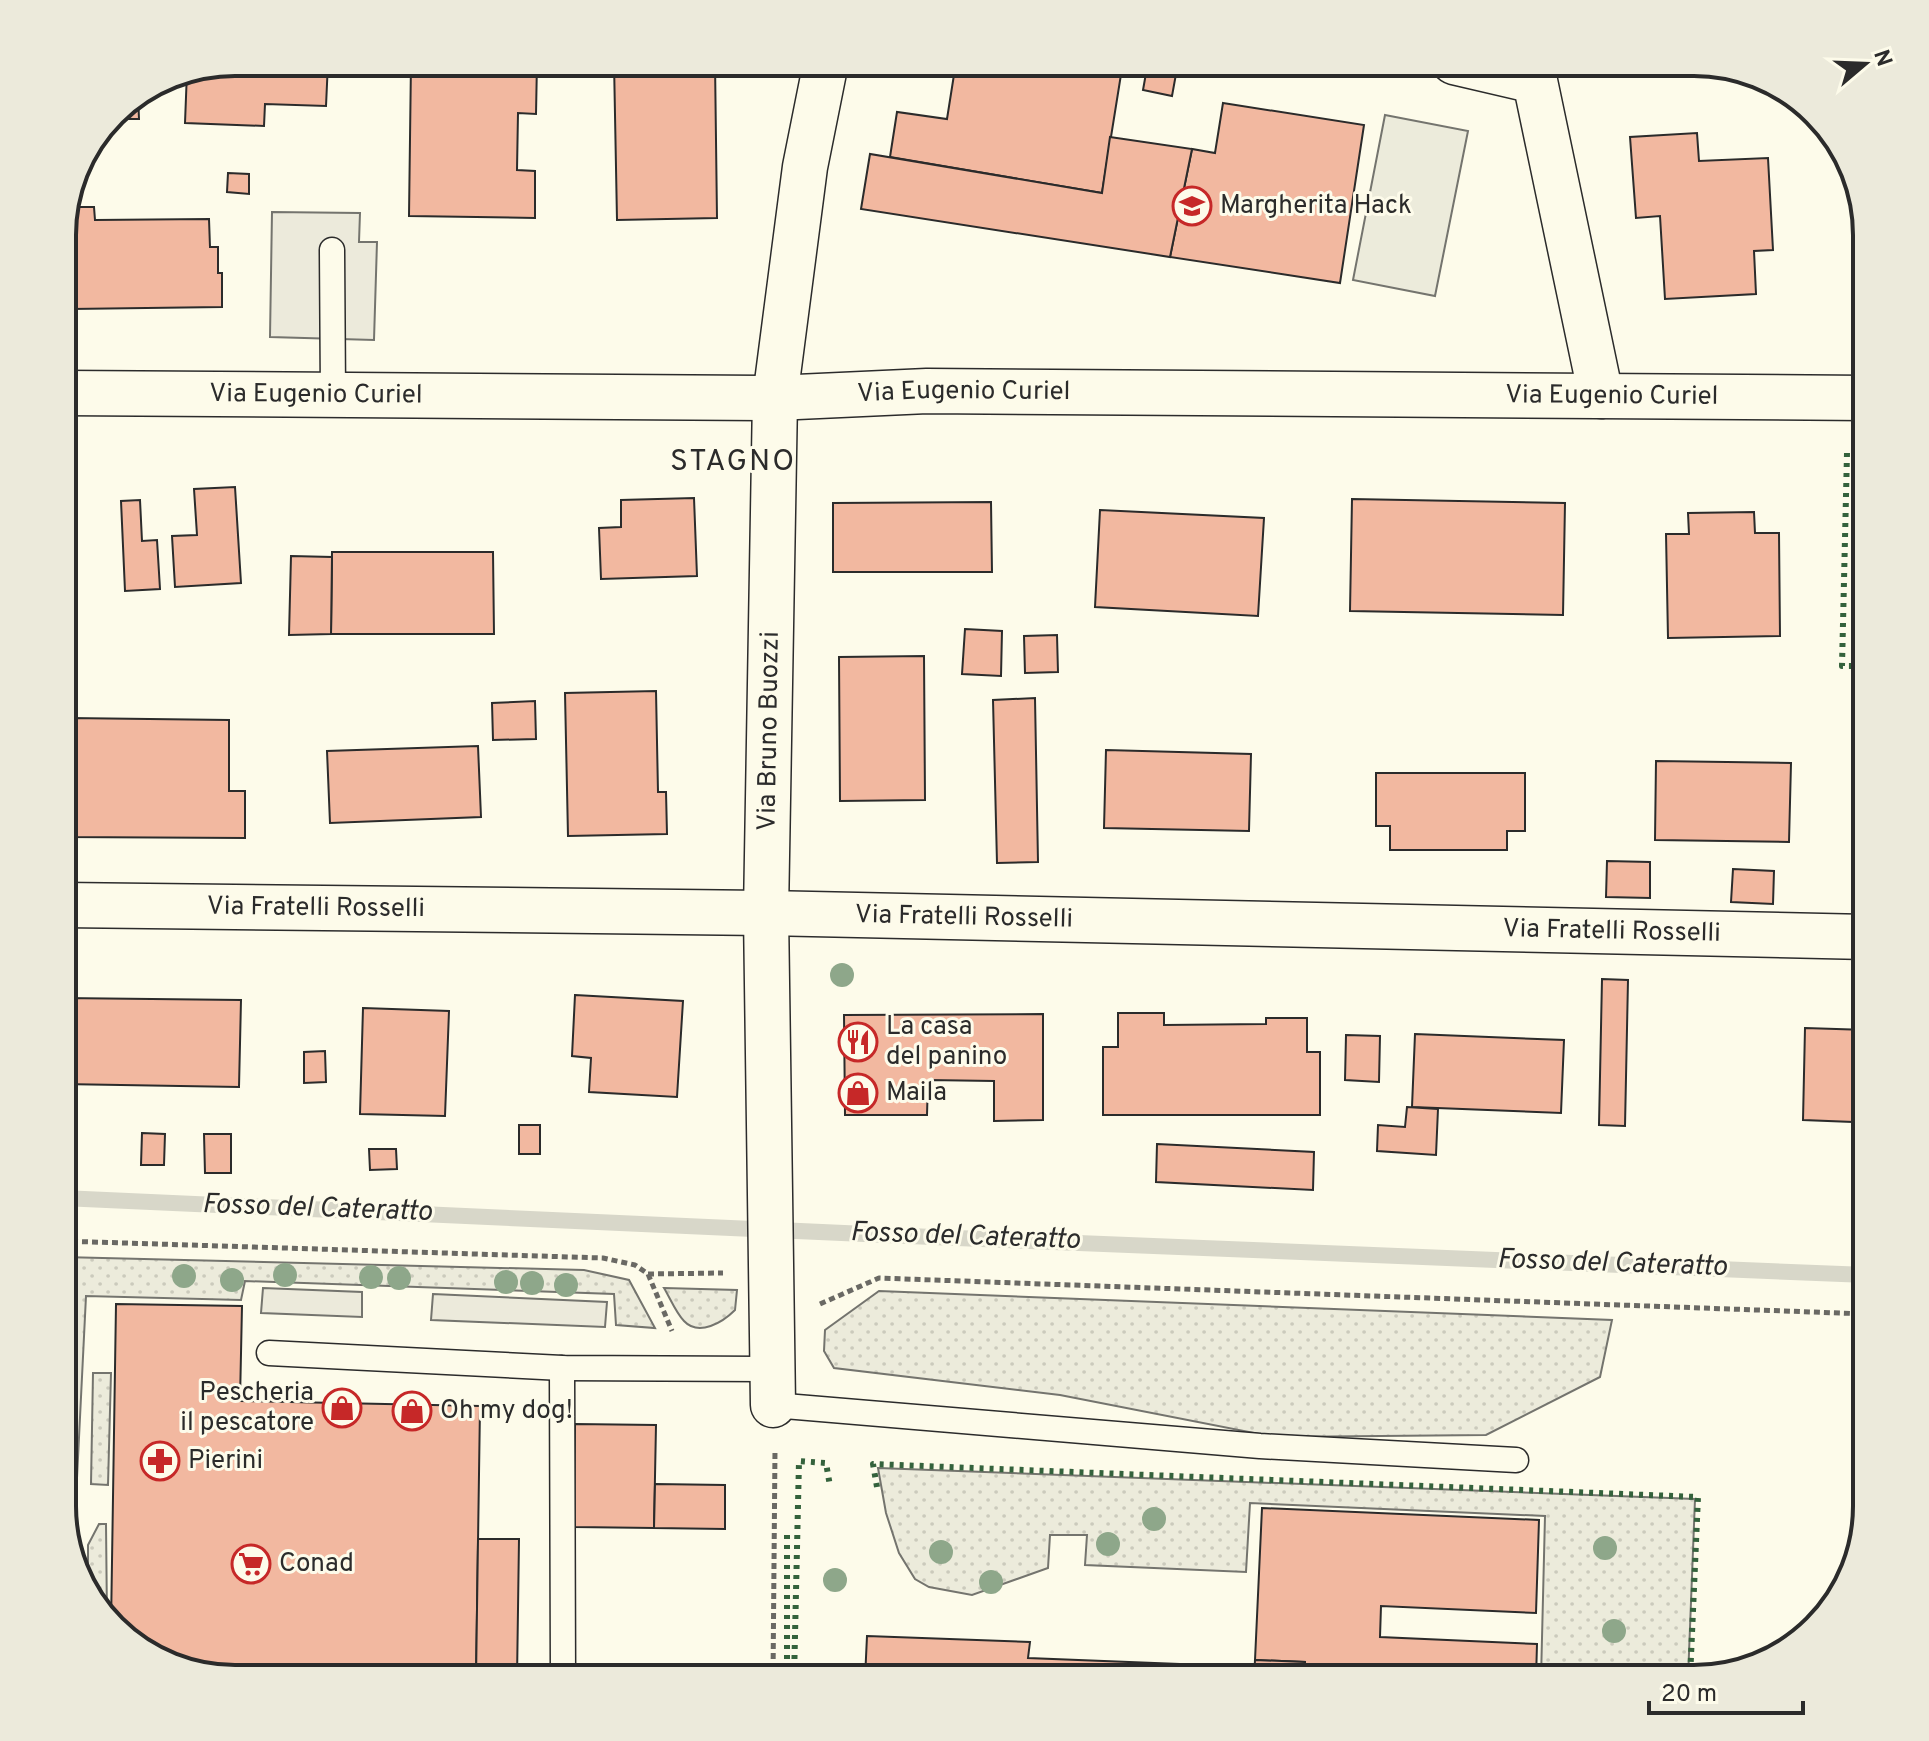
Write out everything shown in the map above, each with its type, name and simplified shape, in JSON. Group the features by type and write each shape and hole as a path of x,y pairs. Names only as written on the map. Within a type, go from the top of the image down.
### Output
{"street":[{"name":"Via Bruno Buozzi","path":"772,1367 753,1267 770,1199 766,913 775,398 805,167 823,76"},
{"path":"1514,76 1535,81 1601,396"},
{"name":"Via Eugenio Curiel","path":"76,393 775,398 927,391 1853,398"},
{"name":"Via Fratelli Rosselli","path":"76,905 766,913 1853,937"}],"lane":[{"path":"332,250 333,395"},
{"path":"269,1353 562,1368 772,1367 1260,1446 1516,1460"},
{"path":"562,1368 563,1665"}],"path":[{"path":"76,1241 603,1258 635,1265 648,1274 672,1331"},
{"path":"648,1274 753,1267"},
{"path":"773,1665 775,1468 772,1367 879,1278 1853,1313"}],"shaded area":[{"path":"1385,115 1468,131 1435,296 1353,280"},
{"path":"272,212 360,213 359,242 377,242 374,340 270,337"},
{"path":"76,1257 584,1270 629,1280 655,1328 616,1325 614,1294 245,1281 241,1300 86,1296 77,1478"},
{"path":"263,1288 362,1292 362,1317 261,1313"},
{"path":"664,1288 737,1290 735,1310 711,1326 690,1326 681,1318"},
{"path":"879,1291 1612,1320 1600,1377 1486,1435 1275,1437 1060,1395 834,1368 824,1351 825,1330"},
{"path":"433,1294 607,1302 605,1327 431,1320"},
{"path":"93,1373 111,1373 108,1485 91,1484"},
{"path":"878,1468 1695,1499 1689,1665 1541,1665 1545,1516 1250,1503 1246,1572 1085,1565 1087,1535 1050,1535 1048,1568 972,1595 929,1587 915,1579 899,1553 886,1513"},
{"path":"99,1524 106,1524 107,1599 88,1566 88,1545"}],"building":[{"path":"327,76 326,106 265,104 264,126 185,123 187,83 214,77"},
{"path":"411,76 537,76 536,114 518,113 517,170 535,171 535,218 409,216"},
{"path":"614,76 715,76 717,218 617,220"},
{"path":"954,76 1121,76 1102,193 890,157 897,112 947,119"},
{"path":"1146,76 1176,76 1172,96 1143,90"},
{"path":"1223,103 1364,125 1340,283 1170,257 1192,149 1215,153"},
{"path":"139,109 139,119 126,119"},
{"path":"1697,133 1699,161 1768,158 1773,250 1754,251 1756,294 1665,299 1660,216 1636,218 1630,137"},
{"path":"1110,137 1192,149 1170,257 861,209 870,154 1102,193"},
{"path":"228,173 249,174 249,194 227,192"},
{"path":"79,207 94,207 95,220 209,219 210,247 218,247 218,273 222,273 222,307 76,309"},
{"path":"235,487 241,583 175,587 172,536 197,535 194,489"},
{"path":"694,498 697,576 601,579 599,528 621,527 621,500"},
{"path":"1352,499 1565,503 1563,615 1350,611"},
{"path":"140,500 142,541 157,540 160,589 125,591 121,501"},
{"path":"991,502 992,572 833,572 833,503"},
{"path":"1100,510 1264,518 1258,616 1095,607"},
{"path":"1754,512 1755,533 1779,533 1780,636 1668,638 1666,534 1689,534 1688,513"},
{"path":"332,552 493,552 494,634 331,634"},
{"path":"291,556 332,557 331,634 289,635"},
{"path":"965,629 1002,631 1001,676 962,674"},
{"path":"1057,635 1058,672 1025,673 1024,636"},
{"path":"924,656 925,800 840,801 839,657"},
{"path":"656,691 658,792 666,792 667,834 568,836 565,693"},
{"path":"1035,698 1038,862 997,863 993,700"},
{"path":"535,701 536,739 493,740 492,703"},
{"path":"76,718 229,720 229,791 245,791 245,838 76,837"},
{"path":"478,746 481,817 330,823 327,751"},
{"path":"1106,750 1251,754 1249,831 1104,828"},
{"path":"1656,761 1791,763 1789,842 1655,840"},
{"path":"1376,773 1525,773 1525,831 1507,831 1507,850 1390,850 1390,826 1376,826"},
{"path":"1607,861 1650,862 1650,898 1606,897"},
{"path":"1733,869 1774,871 1773,904 1731,902"},
{"path":"1602,979 1628,980 1625,1126 1599,1125"},
{"path":"575,995 683,1001 677,1097 589,1092 591,1058 572,1056"},
{"path":"76,998 241,1000 239,1087 76,1084"},
{"path":"363,1008 449,1011 445,1116 360,1114"},
{"path":"1118,1013 1164,1013 1164,1025 1266,1024 1266,1018 1307,1018 1307,1052 1320,1052 1320,1115 1103,1115 1103,1047 1118,1047"},
{"path":"1043,1014 1043,1120 994,1121 994,1081 928,1080 927,1115 845,1115 844,1015"},
{"path":"1805,1028 1853,1030 1853,1122 1803,1120"},
{"path":"1415,1034 1564,1040 1561,1113 1412,1107"},
{"path":"1346,1035 1380,1036 1379,1082 1345,1080"},
{"path":"325,1051 326,1082 304,1083 304,1052"},
{"path":"1407,1107 1438,1109 1436,1155 1377,1151 1378,1125 1405,1127"},
{"path":"519,1125 540,1125 540,1154 519,1154"},
{"path":"142,1133 165,1134 164,1165 141,1165"},
{"path":"204,1134 231,1134 231,1173 205,1173"},
{"path":"1157,1144 1314,1152 1313,1190 1156,1182"},
{"path":"369,1149 396,1149 397,1169 370,1170"},
{"path":"116,1304 242,1306 240,1401 480,1406 476,1665 225,1665 204,1662 155,1644 111,1606"},
{"path":"575,1424 656,1425 654,1528 574,1527"},
{"path":"655,1484 725,1485 725,1529 654,1528"},
{"path":"1262,1508 1539,1520 1536,1613 1381,1606 1380,1637 1537,1644 1536,1665 1305,1665 1305,1662 1255,1660"},
{"path":"478,1539 519,1539 517,1665 476,1665"},
{"path":"867,1636 1030,1642 1028,1658 1179,1664 1179,1665 866,1665"},
{"path":"1255,1660 1305,1662 1305,1665 1255,1665"}],"waterway":[{"name":"Fosso del Cateratto","path":"76,1199 1853,1274"}],"hedge":[{"path":"1847,453 1842,666 1853,666"},
{"path":"794,1665 799,1461 826,1463 830,1486"},
{"path":"877,1487 873,1464 1698,1497 1691,1665"},
{"path":"787,1531 787,1665"}],"place":[{"name":"Margherita Hack","path":"1192,206"},
{"name":"La casa del panino","path":"858,1042"},
{"name":"Maila","path":"858,1093"},
{"name":"Pescheria il pescatore","path":"342,1408"},
{"name":"Oh my dog!","path":"412,1411"},
{"name":"Pierini","path":"160,1461"},
{"name":"Conad","path":"251,1564"}],"district":[{"name":"STAGNO","path":"733,462"}]}
